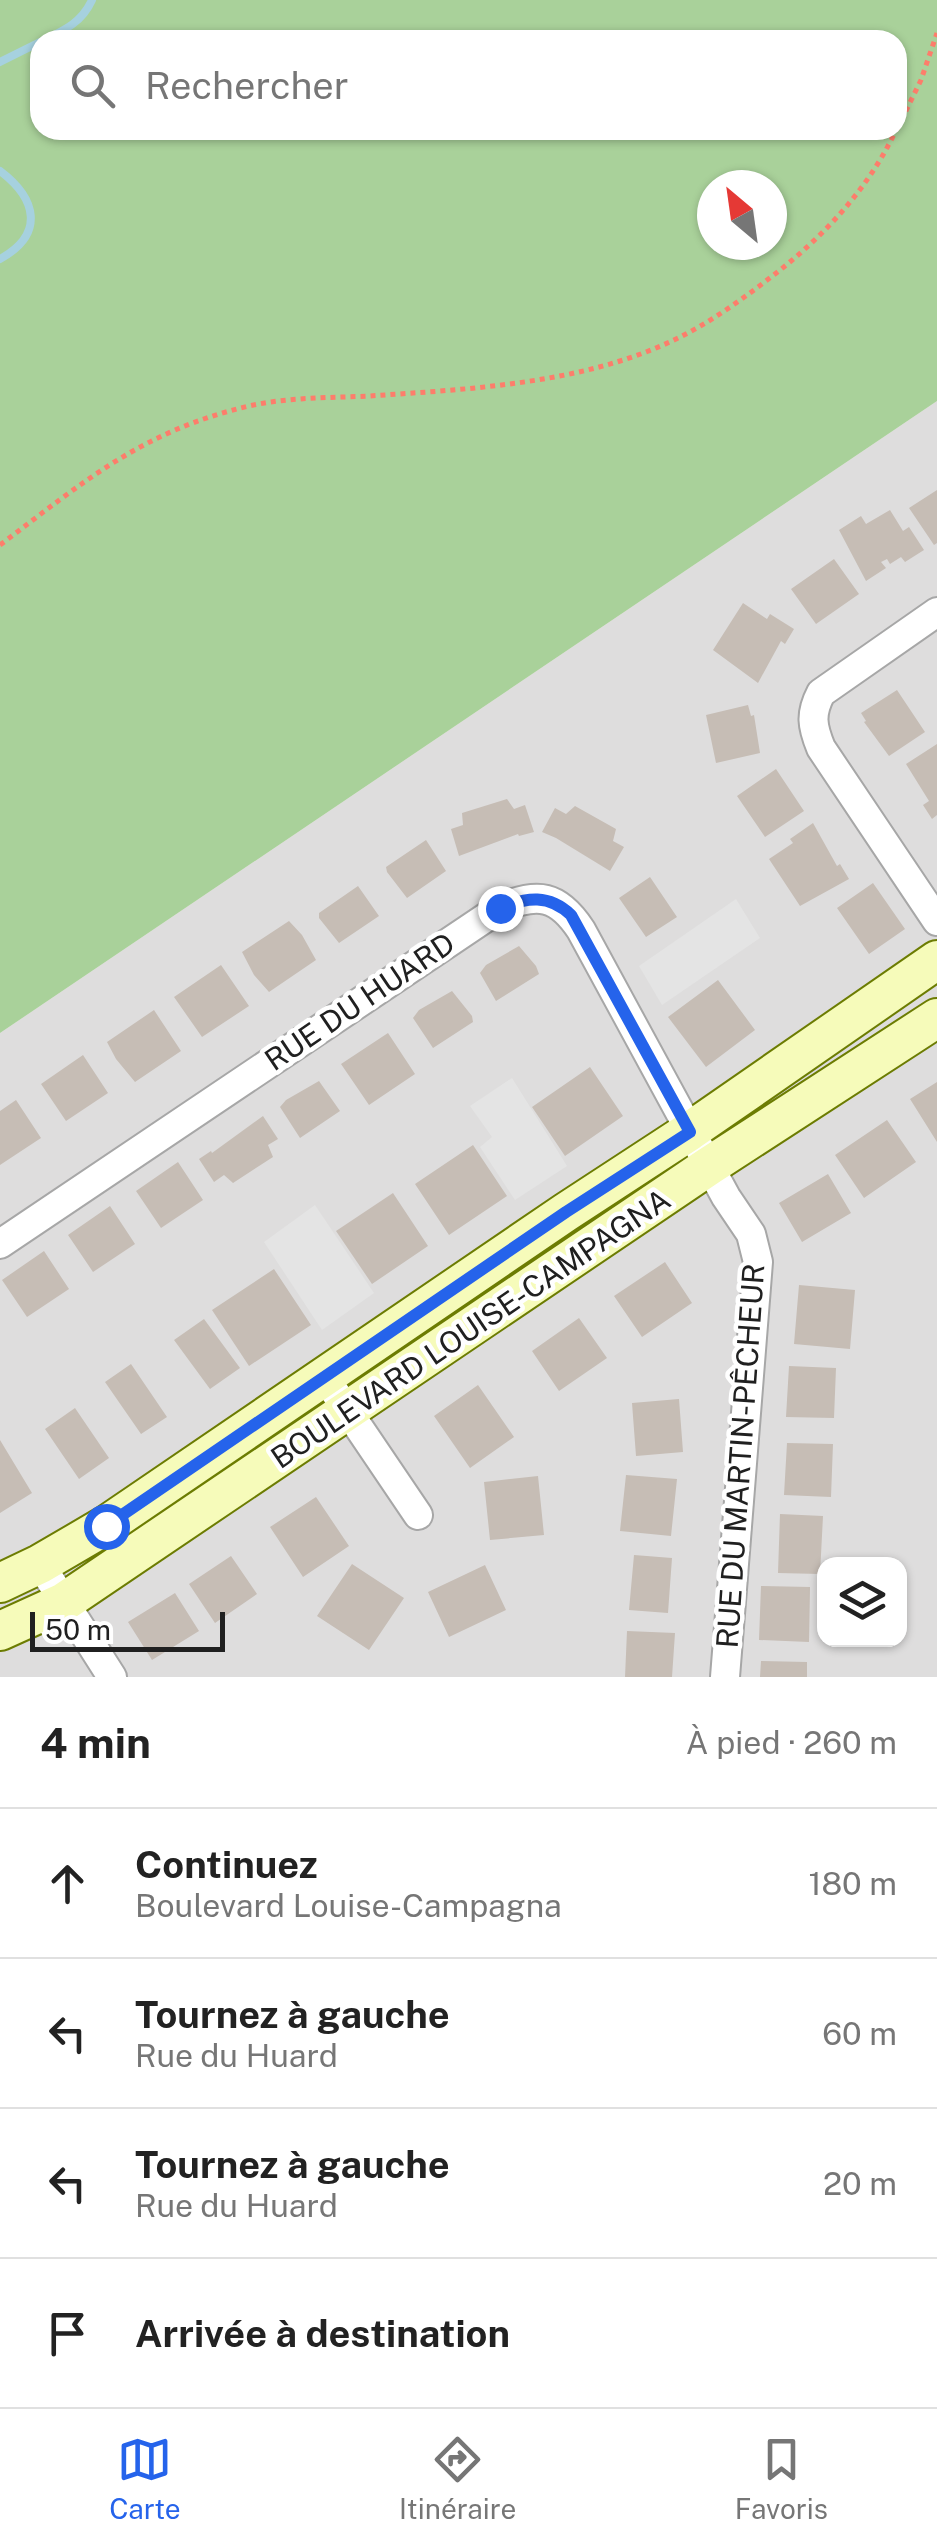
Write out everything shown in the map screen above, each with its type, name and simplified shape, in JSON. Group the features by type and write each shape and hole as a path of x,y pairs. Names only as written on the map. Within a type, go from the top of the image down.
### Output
{"street":[{"path":"937,612 821,693 813,708 812,726 821,748 937,921"},
{"name":"RUE DU HUARD","path":"0,1244 500,908 520,900 542,898 559,904 571,915 690,1132"},
{"name":"BOULEVARD LOUISE-CAMPAGNA","path":"0,1582 106,1526 690,1132 937,960"},
{"name":"BOULEVARD LOUISE-CAMPAGNA","path":"0,1631 64,1602 709,1166 937,1018"},
{"name":"RUE DU MARTIN-PÊCHEUR","path":"690,1132 751,1234 758,1262 726,1677"},
{"path":"324,1376 418,1515"},
{"path":"40,1564 112,1677"}],"path":[{"path":"907,109 937,33"},
{"path":"0,545 114,460 174,428 212,416 288,399 370,396 556,376 631,358 674,340 762,284 822,234 851,203 890,140"}],"shaded area":[{"path":"937,401 937,1677 0,1677 0,1033"},
{"path":"736,899 760,938 662,1005 639,966"},
{"path":"512,1078 567,1166 515,1200 480,1147 492,1137 470,1106"},
{"path":"315,1205 374,1293 322,1330 264,1242"}],"green space":[{"path":"0,0 937,0 937,401 0,1033"}],"building":[{"path":"937,490 937,543 934,545 909,508"},
{"path":"890,510 903,531 909,527 924,550 905,562 901,557 890,564 887,559 881,562 886,568 866,581 839,530 861,516 866,524"},
{"path":"834,559 859,594 816,624 791,589"},
{"path":"743,603 767,619 770,614 794,629 785,644 781,641 758,683 713,650"},
{"path":"897,690 925,732 889,756 861,713"},
{"path":"748,705 751,716 754,715 760,753 716,763 706,715"},
{"path":"937,744 937,815 932,819 923,805 929,801 906,764"},
{"path":"776,769 804,811 765,837 737,796"},
{"path":"507,799 514,809 525,805 534,832 459,856 451,829 463,825 462,813"},
{"path":"575,806 616,829 613,841 624,847 610,871 542,832 555,808 566,814"},
{"path":"813,823 837,866 840,864 849,879 800,906 769,859"},
{"path":"426,840 446,871 407,898 386,867"},
{"path":"650,877 677,917 646,937 619,898"},
{"path":"873,883 905,929 869,954 837,908"},
{"path":"358,886 379,916 339,943 319,913"},
{"path":"289,921 316,960 269,992 242,952"},
{"path":"519,946 539,974 496,1001 480,973 486,965"},
{"path":"221,965 249,1006 202,1037 174,997"},
{"path":"718,980 755,1030 706,1067 668,1017"},
{"path":"452,991 473,1022 433,1048 413,1018 419,1010"},
{"path":"154,1010 181,1051 135,1082 107,1042"},
{"path":"388,1033 415,1074 369,1105 341,1064"},
{"path":"83,1055 108,1093 66,1121 41,1084"},
{"path":"590,1067 623,1116 565,1156 532,1107"},
{"path":"319,1081 340,1111 300,1138 280,1107"},
{"path":"937,1082 937,1142 910,1099"},
{"path":"16,1100 41,1138 0,1165 0,1111"},
{"path":"263,1116 278,1139 268,1145 273,1157 233,1183 224,1175 214,1182 199,1159"},
{"path":"887,1120 916,1162 864,1198 835,1155"},
{"path":"473,1145 507,1196 449,1235 415,1184"},
{"path":"178,1162 203,1200 161,1228 136,1191"},
{"path":"828,1174 851,1213 802,1242 779,1203"},
{"path":"393,1193 428,1246 372,1284 336,1231"},
{"path":"110,1206 135,1244 93,1272 68,1235"},
{"path":"44,1251 69,1289 27,1317 2,1280"},
{"path":"665,1262 692,1303 642,1337 614,1296"},
{"path":"274,1269 311,1325 249,1366 212,1310"},
{"path":"799,1285 855,1290 850,1349 794,1344"},
{"path":"579,1318 607,1358 559,1391 532,1351"},
{"path":"204,1319 240,1368 210,1389 174,1340"},
{"path":"131,1364 167,1417 141,1434 105,1382"},
{"path":"789,1366 836,1368 834,1418 786,1417"},
{"path":"478,1385 514,1437 470,1468 434,1416"},
{"path":"679,1399 683,1452 636,1456 632,1403"},
{"path":"75,1408 109,1458 79,1479 45,1429"},
{"path":"0,1440 32,1493 0,1513"},
{"path":"787,1443 833,1444 831,1497 784,1495"},
{"path":"626,1475 677,1479 671,1536 620,1531"},
{"path":"538,1476 544,1535 490,1540 484,1482"},
{"path":"316,1497 349,1546 303,1577 270,1527"},
{"path":"780,1514 823,1516 817,1574 778,1573"},
{"path":"634,1555 672,1558 668,1613 629,1610"},
{"path":"231,1556 257,1594 215,1623 189,1584"},
{"path":"352,1564 404,1598 369,1650 317,1616"},
{"path":"485,1565 506,1610 449,1637 428,1592"},
{"path":"761,1586 810,1587 809,1642 759,1640"},
{"path":"175,1593 199,1631 152,1660 128,1622"},
{"path":"627,1631 675,1633 672,1677 625,1677"},
{"path":"761,1661 807,1662 807,1677 760,1677"}],"waterway":[{"path":"64,30 78,20 92,0"},
{"path":"0,62 30,47"},
{"path":"0,171 22,193 31,216 24,239 0,259"}],"route":[{"path":"106,1526 566,1212 690,1132 571,915 559,904 542,898 520,900 500,908"}]}
